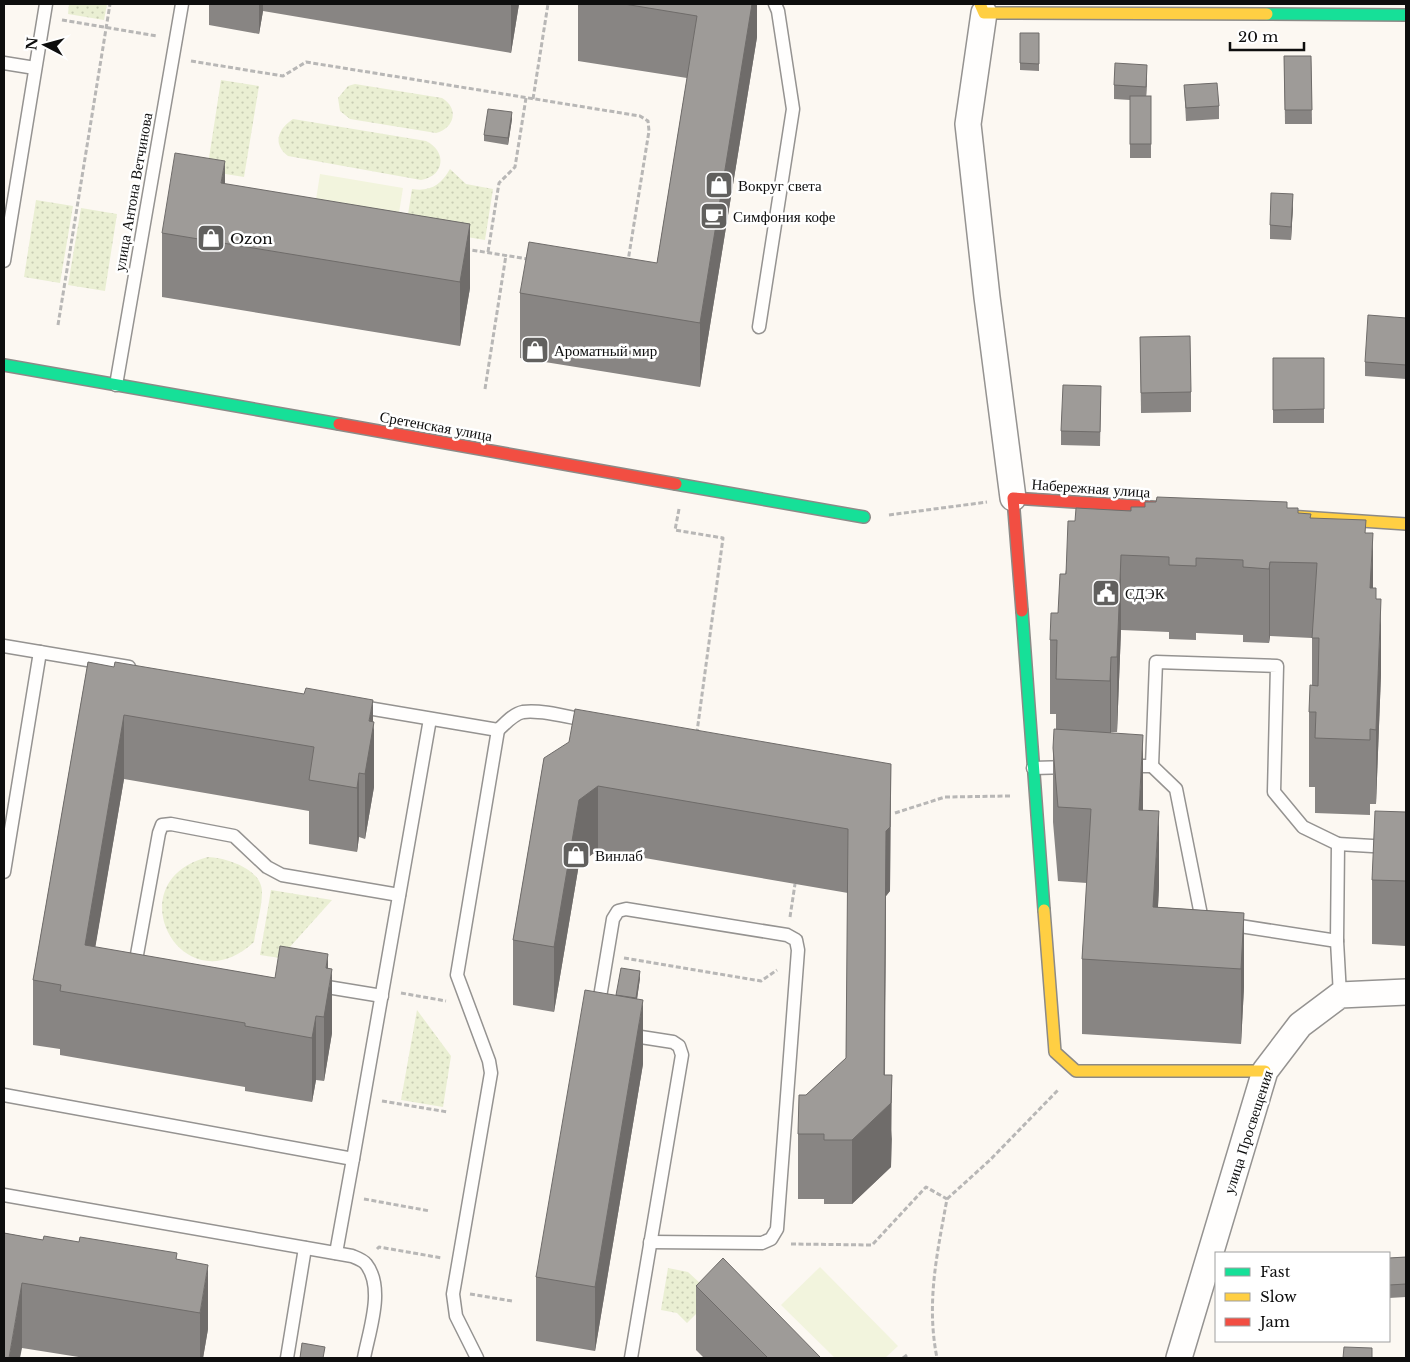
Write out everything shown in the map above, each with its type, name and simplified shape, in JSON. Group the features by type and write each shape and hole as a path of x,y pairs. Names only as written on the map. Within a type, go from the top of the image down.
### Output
{"street":[{"path":"1265,1071 1076,1072 1055,1052 1013,498 968,124 982,9 1406,15"},
{"name":"Сретенская улица","path":"4,366 864,517"},
{"name":"Набережная улица","path":"1013,498 1190,510"},
{"path":"1259,514 1406,524"},
{"path":"1340,995 1406,992"},
{"name":"улица Просвещения","path":"1179,1358 1265,1071 1300,1025 1340,995"}],"lane":[{"path":"4,260 46,4"},
{"name":"улица Антона Ветчинова","path":"116,385 182,4"},
{"path":"758,327 793,109 778,11 775,4"},
{"path":"4,63 35,68"},
{"path":"4,646 147,670"},
{"path":"4,872 40,652"},
{"path":"1152,766 1156,662 1277,666 1274,792 1303,827 1338,844 1406,848"},
{"path":"340,703 498,730"},
{"path":"477,1358 456,1316 454,1291 491,1073 489,1061 457,975 498,730 522,712 535,712 602,723"},
{"path":"336,1253 430,719"},
{"path":"1112,766 1152,766 1176,789 1202,920 1337,941"},
{"path":"1033,768 1082,767"},
{"path":"147,975 139,970 136,960 158,832 162,825 171,824 234,836 267,867 282,874 399,895"},
{"path":"1338,844 1337,941 1340,995"},
{"path":"597,1023 613,919 618,911 626,910 787,934 796,940 798,955 777,1229 771,1238 762,1243 650,1242"},
{"path":"305,983 382,993"},
{"path":"616,1033 673,1042 679,1046 682,1055 631,1358"},
{"path":"4,1095 353,1159"},
{"path":"4,1195 352,1256 364,1262 373,1276 375,1294 364,1358"},
{"path":"287,1358 305,1248"}],"path":[{"path":"58,325 110,4"},
{"path":"533,99 548,4"},
{"path":"59,20 157,36"},
{"path":"172,58 283,76 306,62 640,116 648,121 649,131 626,265"},
{"path":"488,252 499,183 515,167 526,98"},
{"path":"460,248 536,260"},
{"path":"485,389 506,255"},
{"path":"864,517 925,512 1013,498"},
{"path":"680,507 675,530 723,538 696,739"},
{"path":"895,812 945,797 978,798 1035,794"},
{"path":"790,917 795,884"},
{"path":"607,955 762,981 798,955"},
{"path":"382,993 467,1005"},
{"path":"937,1358 932,1331 933,1276 947,1199 990,1160 1076,1072"},
{"path":"364,1098 448,1112"},
{"path":"791,1244 872,1245 926,1187 947,1199"},
{"path":"346,1196 430,1211"},
{"path":"364,1262 379,1247 460,1261"},
{"path":"454,1291 512,1301"}],"green space":[{"path":"69,4 107,4 104,20 68,14"},
{"path":"221,80 259,86 244,177 207,171"},
{"path":"355,84 442,98 451,107 453,112 451,122 447,127 436,133 350,119 340,111 338,98 348,86"},
{"path":"293,119 426,141 433,145 440,157 439,169 429,178 421,180 288,156 280,147 279,137 284,127"},
{"path":"450,169 466,184 493,189 485,240 406,227 412,189 418,190 434,186 443,179"},
{"path":"320,174 403,188 398,219 315,206"},
{"path":"36,200 73,206 60,283 24,277"},
{"path":"81,208 117,214 105,291 68,285"},
{"path":"208,857 233,862 250,871 260,884 262,892 254,942 227,959 203,960 183,951 169,934 162,912 165,890 180,870"},
{"path":"271,890 332,900 280,958 260,955"},
{"path":"417,1010 451,1056 443,1107 401,1100"},
{"path":"820,1267 898,1346 885,1358 835,1358 781,1305"},
{"path":"668,1268 688,1272 714,1296 687,1323 677,1313 661,1310"}],"building":[{"path":"624,4 752,4 700,323 520,293 529,242 657,263 697,16"},
{"path":"1020,33 1039,33 1039,64 1020,63"},
{"path":"1284,56 1311,56 1312,110 1285,110"},
{"path":"1115,63 1147,65 1146,87 1114,85"},
{"path":"1217,83 1219,106 1186,108 1184,85"},
{"path":"1130,96 1151,96 1151,144 1130,144"},
{"path":"488,109 512,112 508,138 484,135"},
{"path":"175,153 225,161 221,183 470,224 460,282 162,233"},
{"path":"1271,193 1293,194 1291,227 1270,225"},
{"path":"1368,315 1406,318 1406,365 1365,362"},
{"path":"1190,336 1191,392 1141,393 1140,337"},
{"path":"1273,358 1324,358 1324,409 1273,410"},
{"path":"1063,385 1101,386 1100,432 1061,431"},
{"path":"1157,497 1287,502 1287,508 1298,508 1298,513 1311,514 1310,518 1366,520 1365,533 1373,533 1370,588 1376,588 1376,599 1381,599 1376,730 1370,729 1370,740 1315,738 1316,712 1309,712 1310,685 1318,686 1319,638 1312,638 1317,563 1270,562 1269,569 1243,567 1243,560 1196,558 1196,566 1169,565 1169,557 1121,555 1117,657 1111,657 1110,681 1056,679 1057,640 1050,640 1051,613 1058,613 1060,574 1066,574 1068,521 1075,521 1076,508 1131,511 1131,507 1145,507 1145,502 1156,502"},
{"path":"88,662 114,667 115,662 304,694 306,688 373,700 369,721 374,722 365,774 359,773 357,788 309,780 314,747 124,715 85,945 275,978 280,946 328,954 326,968 332,969 324,1017 316,1016 312,1038 245,1026 245,1023 60,991 61,985 33,980"},
{"path":"575,709 891,764 890,827 886,831 884,1075 892,1075 891,1103 852,1140 824,1140 824,1134 798,1134 799,1095 806,1095 846,1058 848,829 598,786 579,800 554,947 513,940 544,758 569,742"},
{"path":"1054,729 1143,735 1139,810 1159,811 1153,907 1244,913 1241,969 1082,959 1091,809 1058,807 1053,748"},
{"path":"1375,811 1406,812 1406,881 1372,880"},
{"path":"621,968 640,971 636,998 616,995"},
{"path":"585,990 643,1000 595,1287 536,1277"},
{"path":"4,1233 43,1240 44,1236 79,1242 80,1237 177,1253 176,1259 208,1265 200,1313 22,1283 9,1358 4,1358"},
{"path":"1406,1257 1406,1284 1390,1285 1390,1258"},
{"path":"723,1258 821,1358 768,1358 696,1286"},
{"path":"302,1343 325,1347 323,1358 300,1358"},
{"path":"1344,1347 1372,1348 1372,1358 1343,1358"}],"traffic: fast":[{"path":"1267,14 1406,15"},
{"path":"4,365 339,424"},
{"path":"676,484 864,517"},
{"path":"1022,611 1044,910"}],"traffic: slow":[{"path":"980,4 984,13 1267,14"},
{"path":"1273,515 1406,524"},
{"path":"1044,910 1055,1052 1076,1071 1265,1071"}],"traffic: jam":[{"path":"339,424 676,484"},
{"path":"1022,611 1013,498 1183,509"}],"place":[{"name":"Вокруг света","path":"719,185"},
{"name":"Симфония кофе","path":"714,216"},
{"name":"Ozon","path":"211,238"},
{"name":"Ароматный мир","path":"535,350"},
{"name":"СДЭК","path":"1106,593"},
{"name":"Винлаб","path":"576,855"}]}
